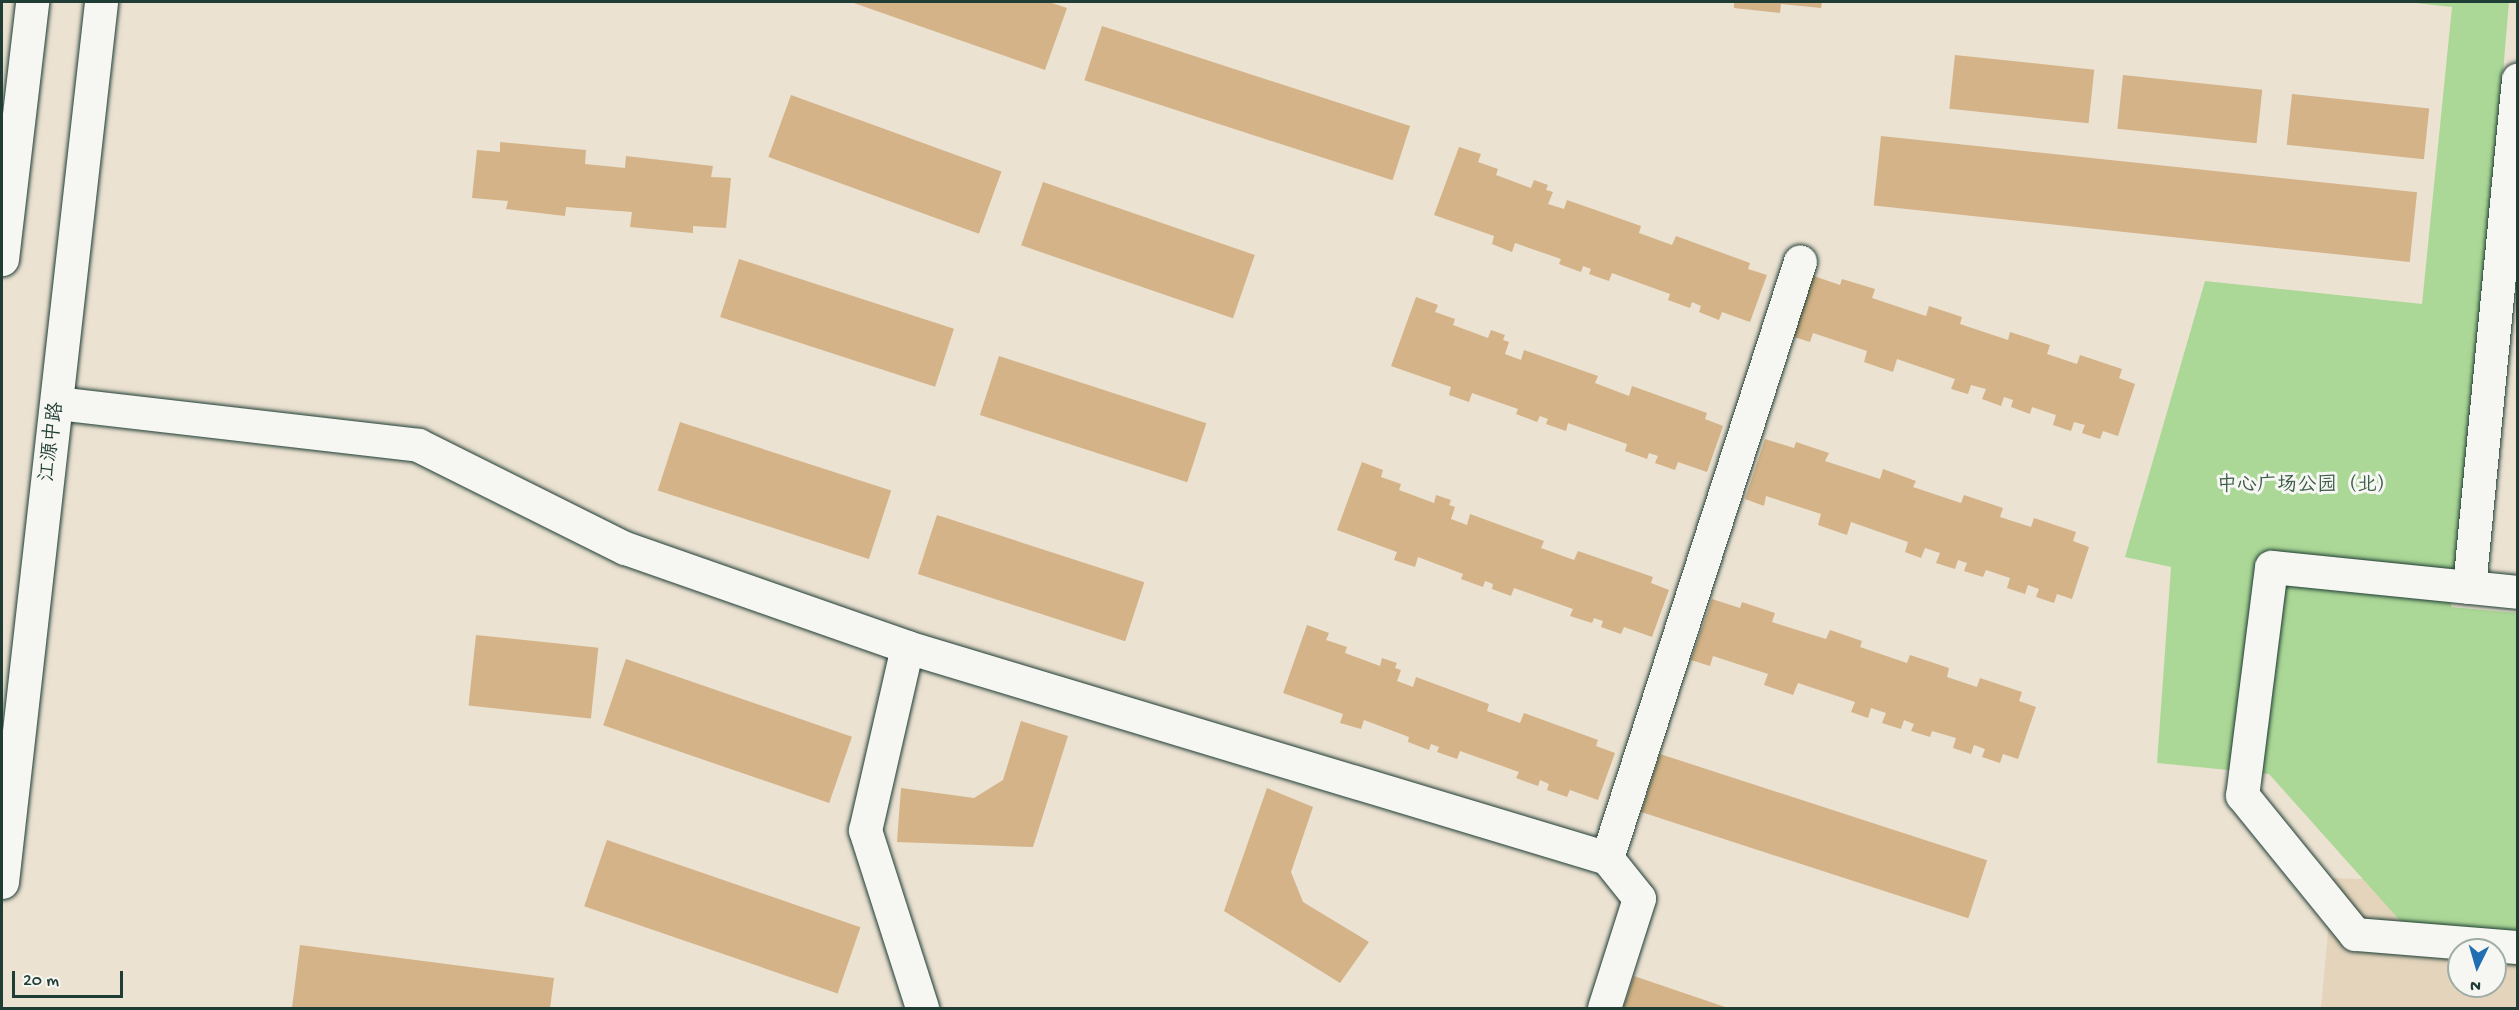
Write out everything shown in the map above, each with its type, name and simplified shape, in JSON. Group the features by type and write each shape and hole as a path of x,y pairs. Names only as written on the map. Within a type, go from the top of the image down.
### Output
{"street":[{"path":"2,259 32,2"},
{"name":"江源中路","path":"2,882 101,2"},
{"path":"2469,587 2517,79"},
{"path":"1607,858 1800,261"},
{"path":"57,403 418,445 625,549 907,646 1607,858 1639,898 1604,1008"},
{"path":"2517,592 2271,567 2242,795 2355,934 2517,947"},
{"path":"907,646 866,830 922,1008"}],"shaded area":[{"path":"2333,878 2364,879 2403,924 2517,932 2517,1008 2321,1008"}],"green space":[{"name":"中心广场公园（北）","path":"2406,2 2509,2 2479,355 2451,607 2517,613 2517,932 2403,924 2269,774 2157,763 2171,567 2125,557 2205,281 2422,304 2452,7"}],"building":[{"path":"851,2 1049,2 1067,8 1045,70"},
{"path":"1734,2 1822,2 1821,8 1781,4 1780,13 1734,8"},
{"path":"1102,26 1410,126 1393,180 1084,80"},
{"path":"1955,55 2094,70 2089,123 1949,109"},
{"path":"2123,75 2262,90 2257,143 2117,129"},
{"path":"2292,94 2429,108 2424,159 2287,145"},
{"path":"791,95 1001,172 979,234 768,157"},
{"path":"1881,136 2417,192 2410,262 1874,206"},
{"path":"500,142 586,150 585,164 625,168 626,156 713,166 711,177 731,178 726,228 693,226 693,233 630,227 632,212 566,207 565,216 506,209 508,201 472,198 477,150 500,152"},
{"path":"1459,147 1481,154 1478,162 1498,169 1496,175 1531,188 1534,180 1548,185 1546,190 1553,192 1548,204 1564,209 1567,200 1641,226 1639,233 1672,245 1676,236 1750,263 1748,269 1767,275 1750,322 1722,312 1719,320 1699,312 1701,306 1692,302 1690,308 1668,300 1670,294 1612,273 1609,281 1589,274 1591,269 1583,266 1581,272 1559,264 1561,259 1515,243 1512,252 1492,244 1494,236 1434,215"},
{"path":"1043,182 1255,255 1233,318 1021,245"},
{"path":"739,259 954,329 935,387 720,317"},
{"path":"1811,275 1840,285 1842,279 1875,289 1872,298 1926,316 1929,306 1962,317 1960,324 2008,340 2010,332 2050,345 2047,354 2077,364 2080,355 2122,369 2119,378 2135,384 2118,436 2103,431 2100,439 2082,433 2085,425 2074,422 2071,431 2053,425 2056,415 2032,407 2030,414 2011,407 2013,400 2004,397 2001,406 1982,399 1986,389 1971,385 1968,394 1951,389 1955,379 1897,359 1893,372 1864,362 1867,351 1813,333 1810,342 1791,336"},
{"path":"1416,297 1438,305 1435,312 1455,319 1453,325 1488,338 1491,330 1505,335 1503,340 1509,342 1505,354 1521,360 1524,350 1598,376 1595,383 1629,396 1632,386 1707,413 1705,419 1723,426 1707,472 1678,462 1675,470 1655,463 1658,456 1649,453 1647,459 1625,451 1627,444 1568,423 1566,431 1546,424 1548,419 1540,416 1537,422 1516,414 1518,409 1472,393 1469,402 1449,395 1451,387 1391,366"},
{"path":"999,356 1206,423 1187,482 980,415"},
{"path":"680,422 891,491 869,559 658,490"},
{"path":"1765,439 1794,448 1796,442 1829,453 1825,461 1880,479 1883,469 1916,481 1913,487 1961,503 1964,495 2003,508 2000,517 2031,527 2034,518 2076,532 2073,541 2089,547 2072,599 2057,594 2054,603 2036,597 2039,589 2028,585 2025,594 2007,588 2010,578 1986,570 1983,577 1964,571 1967,563 1958,560 1955,569 1936,563 1940,553 1925,548 1921,558 1905,552 1908,542 1851,522 1847,535 1818,525 1821,514 1766,496 1764,506 1745,499"},
{"path":"1362,462 1383,470 1381,477 1401,484 1399,490 1434,503 1436,495 1451,500 1449,505 1455,507 1451,519 1467,525 1470,514 1544,541 1541,548 1574,560 1578,551 1653,577 1651,583 1669,590 1652,637 1624,627 1621,634 1601,627 1603,621 1594,618 1592,623 1570,616 1573,609 1514,588 1511,596 1492,589 1493,584 1485,581 1483,587 1461,579 1463,574 1418,557 1415,567 1394,560 1397,552 1337,530"},
{"path":"937,515 1144,582 1125,641 918,574"},
{"path":"1712,599 1740,608 1742,602 1775,613 1772,622 1826,639 1830,630 1862,641 1860,647 1907,663 1910,655 1949,668 1947,677 1977,687 1980,678 2022,692 2019,701 2036,707 2018,759 2003,754 2000,763 1982,757 1985,749 1974,745 1971,754 1953,748 1956,738 1932,731 1930,737 1911,731 1914,724 1904,720 1901,729 1882,723 1886,713 1871,708 1868,718 1851,712 1855,702 1798,683 1793,695 1764,685 1768,674 1713,656 1710,666 1691,660"},
{"path":"1307,625 1329,633 1326,640 1347,647 1345,653 1380,666 1382,658 1397,663 1395,668 1401,670 1397,681 1413,687 1416,677 1489,704 1487,711 1520,723 1524,713 1598,740 1596,746 1615,753 1598,800 1570,790 1567,797 1547,790 1549,784 1540,780 1538,786 1516,778 1519,772 1460,751 1457,759 1437,752 1439,747 1431,744 1429,750 1408,742 1409,737 1364,720 1361,729 1340,723 1343,714 1283,693"},
{"path":"476,635 598,648 591,718 469,706"},
{"path":"626,659 852,737 829,803 603,725"},
{"path":"1021,721 1068,736 1033,847 897,842 901,788 974,798 1003,780"},
{"path":"1660,754 1987,860 1968,918 1641,812"},
{"path":"1267,788 1313,807 1291,872 1303,902 1369,942 1340,983 1224,911"},
{"path":"607,840 860,927 838,993 584,906"},
{"path":"300,945 554,978 550,1008 292,1008"},
{"path":"1634,976 1728,1008 1623,1008"}]}
